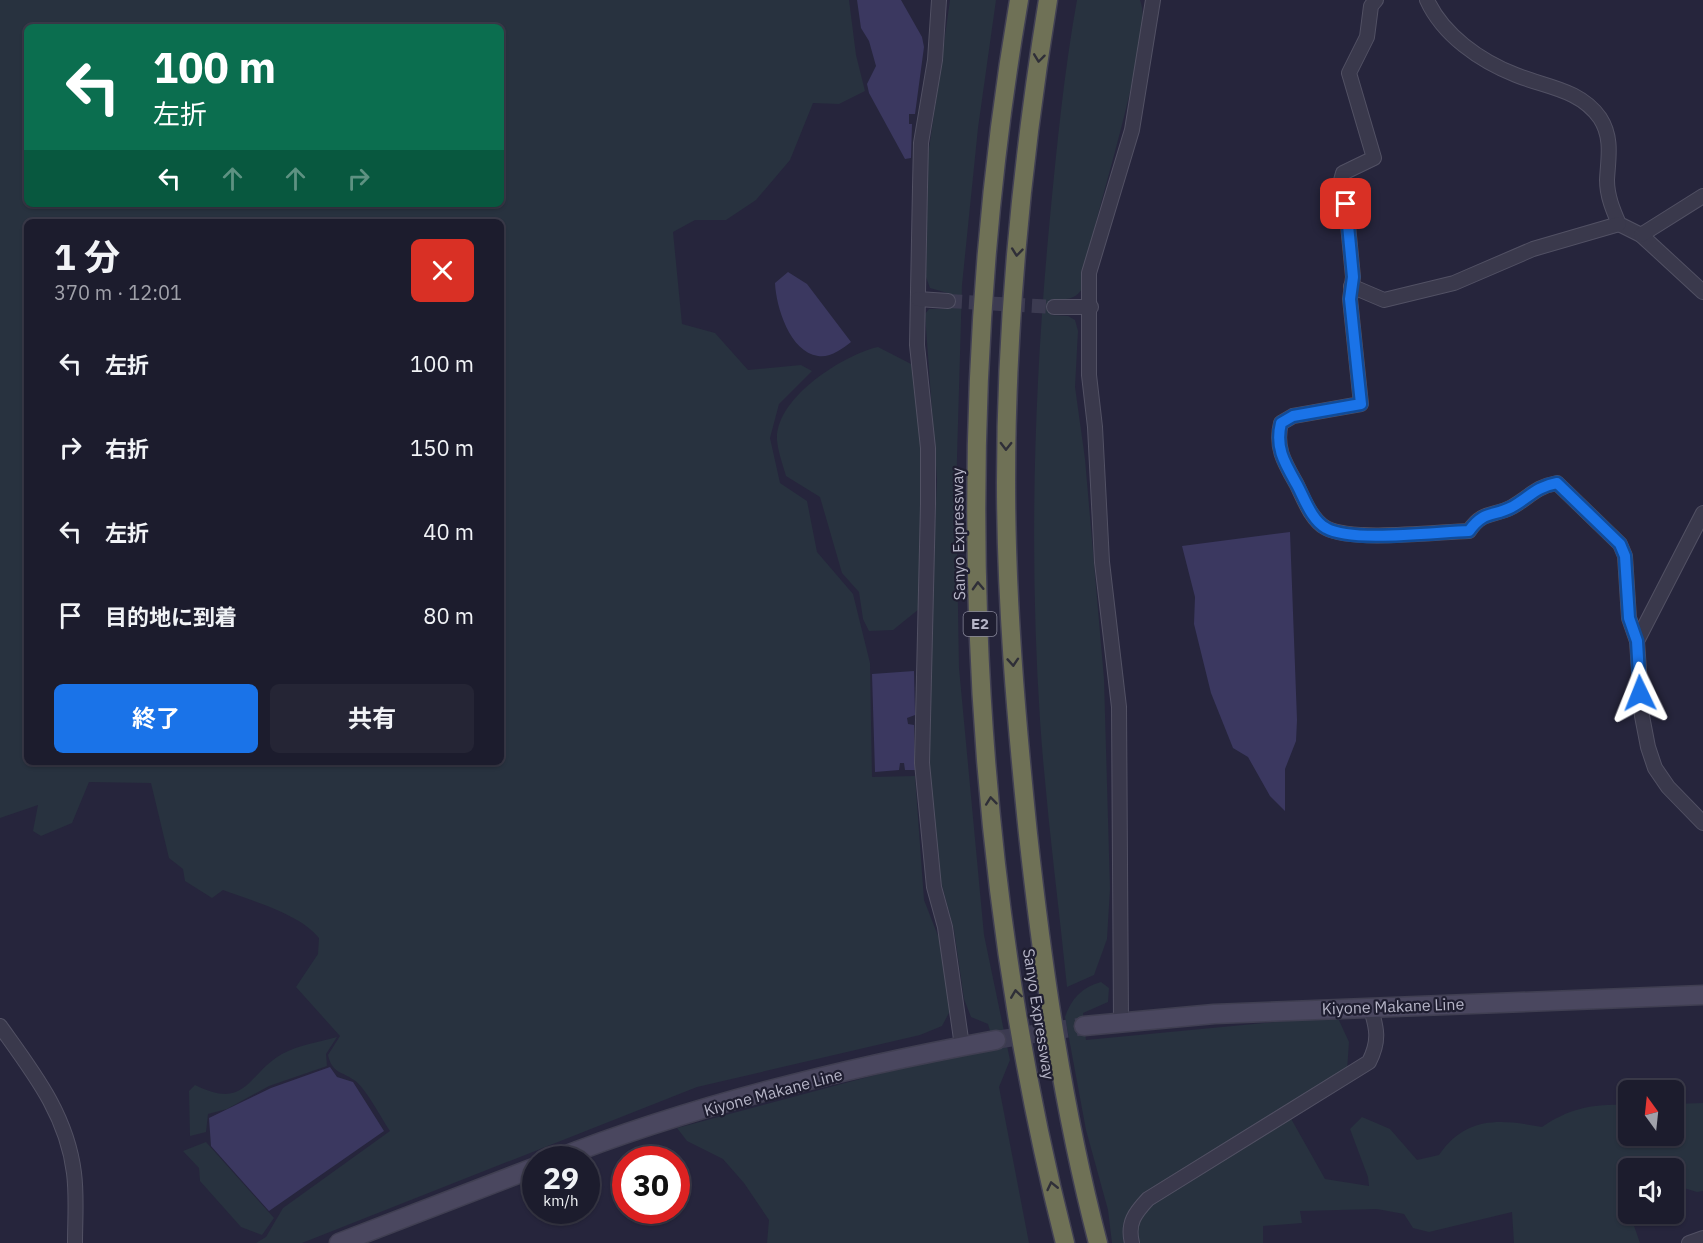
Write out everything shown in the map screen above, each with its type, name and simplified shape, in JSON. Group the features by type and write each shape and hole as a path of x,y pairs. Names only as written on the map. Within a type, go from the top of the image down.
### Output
{"highway":[{"name":"Sanyo Expressway","path":"1019,0 997,153 985,267 976,484 978,590 984,743 1003,904 1038,1125 1065,1243"},
{"name":"Sanyo Expressway","path":"1048,0 1027,156 1015,270 1008,383 1008,584 1019,742 1036,904 1066,1097 1098,1243"}],"main road":[{"name":"Kiyone Makane Line","path":"1083,1026 1121,1020 1370,1006 1703,995"},
{"name":"Kiyone Makane Line","path":"594,1146 651,1126 780,1089 996,1040"},
{"path":"339,1243 522,1172"}],"street":[{"path":"939,0 935,60 921,143 917,345 928,448 922,763 934,887 945,927 962,1046"},
{"path":"1121,1020 1119,707 1102,562 1095,427 1089,375 1091,307 1089,273 1132,130 1153,0"},
{"path":"1376,0 1371,6 1367,37 1349,73 1374,158 1343,173 1340,184 1346,204 1353,277 1350,299 1361,404 1293,416 1281,423 1277,437 1279,453 1315,518 1325,528 1348,535 1469,531 1476,520 1487,513 1512,507 1531,492 1557,483 1620,544 1625,556 1629,618 1637,641 1642,717 1652,758 1668,787 1703,823"},
{"path":"1427,0 1439,21 1467,47 1516,75 1554,85 1574,96 1600,118 1607,136 1610,157 1607,181 1610,203 1618,224"},
{"path":"1641,235 1703,196"},
{"path":"1351,286 1384,300 1454,282 1533,249 1618,224 1641,235 1703,292"},
{"path":"918,299 948,301"},
{"path":"1054,307 1091,307"},
{"path":"1637,641 1703,513"},
{"path":"1132,1243 1129,1231 1133,1216 1148,1199 1369,1062 1377,1048 1378,1033 1370,1006"},
{"path":"0,1026 47,1092 59,1115 74,1173 75,1243"},
{"path":"1689,1243 1703,1238"}],"shaded area":[{"path":"0,0 849,0 856,55 865,91 839,104 813,103 790,160 756,200 726,220 695,220 673,232 682,324 715,333 748,370 801,365 812,371 779,404 770,438 780,483 807,501 817,552 853,594 870,663 872,777 915,776 924,900 942,946 951,1009 942,1026 920,1035 697,1087 548,1146 522,1146 522,1156 302,1243 256,1243 266,1237 283,1208 390,1131 358,1084 332,1065 328,1055 340,1036 296,987 318,954 319,938 311,929 275,909 223,890 212,898 185,881 183,869 169,858 151,783 89,782 72,823 41,836 33,831 38,805 0,818"},
{"path":"857,0 901,0 922,37 924,47 915,114 909,114 909,124 912,124 911,158 905,159 869,93 867,84 876,66 869,41 861,28"},
{"path":"950,0 996,0 978,128 962,285 956,492 959,668 984,935 1010,1060 999,1087 1029,1243 767,1243 769,1220 744,1183 723,1159 687,1141 677,1128 905,1067 995,1048 988,1024 971,1017 964,999 954,930 940,878 930,768 930,638 937,480 925,314 929,309 948,309 951,294 930,288 926,277 928,156"},
{"path":"1077,0 1140,0 1143,23 1131,86 1091,242 1085,282 1077,295 1051,300 1051,315 1068,316 1075,320 1078,331 1075,387 1085,459 1104,679 1110,889 1107,939 1094,975 1067,987 1040,720 1034,531 1037,406 1045,280 1061,108"},
{"path":"788,272 807,284 851,342 827,356 808,353 800,346 786,327 776,293 775,283"},
{"path":"878,347 915,366 925,466 919,609 893,630 869,631 863,619 859,592 842,573 820,497 786,476 777,440 779,424 799,394 830,369 847,359"},
{"path":"1290,532 1297,720 1296,741 1285,769 1285,811 1270,796 1248,757 1233,748 1211,693 1194,624 1195,597 1182,546"},
{"path":"914,671 915,715 907,718 908,724 914,725 915,770 905,770 904,763 900,763 899,770 875,772 872,674"},
{"path":"1101,982 1109,988 1108,1002 1083,1013 1086,1040 1337,1016 1349,1042 1347,1071 1285,1108 1325,1179 1369,1186 1368,1177 1350,1129 1362,1117 1390,1129 1417,1160 1439,1155 1449,1142 1461,1133 1485,1123 1498,1122 1542,1127 1573,1111 1605,1105 1618,1105 1618,1146 1684,1146 1684,1104 1703,1103 1703,1191 1697,1192 1684,1188 1684,1158 1618,1158 1618,1224 1633,1224 1640,1243 1514,1243 1512,1212 1429,1232 1413,1228 1404,1214 1377,1209 1300,1211 1302,1223 1263,1226 1263,1243 1112,1243 1108,1210 1086,1130 1065,1017 1070,1005 1088,987"},
{"path":"337,1037 326,1054 327,1066 269,1086 227,1109 208,1114 206,1132 190,1136 189,1091 195,1085 212,1092 226,1094 236,1092 245,1087 270,1062 282,1054"},
{"path":"330,1067 337,1077 353,1082 384,1131 269,1211 211,1146 209,1118 271,1088"},
{"path":"206,1142 274,1218 262,1235 241,1227 200,1181 199,1168 183,1151"}],"tunnel":[{"path":"948,301 1054,307"},
{"path":"996,1040 1084,1026"}],"route":[{"path":"1346,204 1353,277 1350,299 1361,404 1293,416 1281,423 1277,437 1279,453 1315,518 1325,528 1348,535 1469,531 1476,520 1487,513 1512,507 1531,492 1545,485 1557,483 1565,488 1620,544 1625,556 1629,618 1637,641 1640,693"}]}
